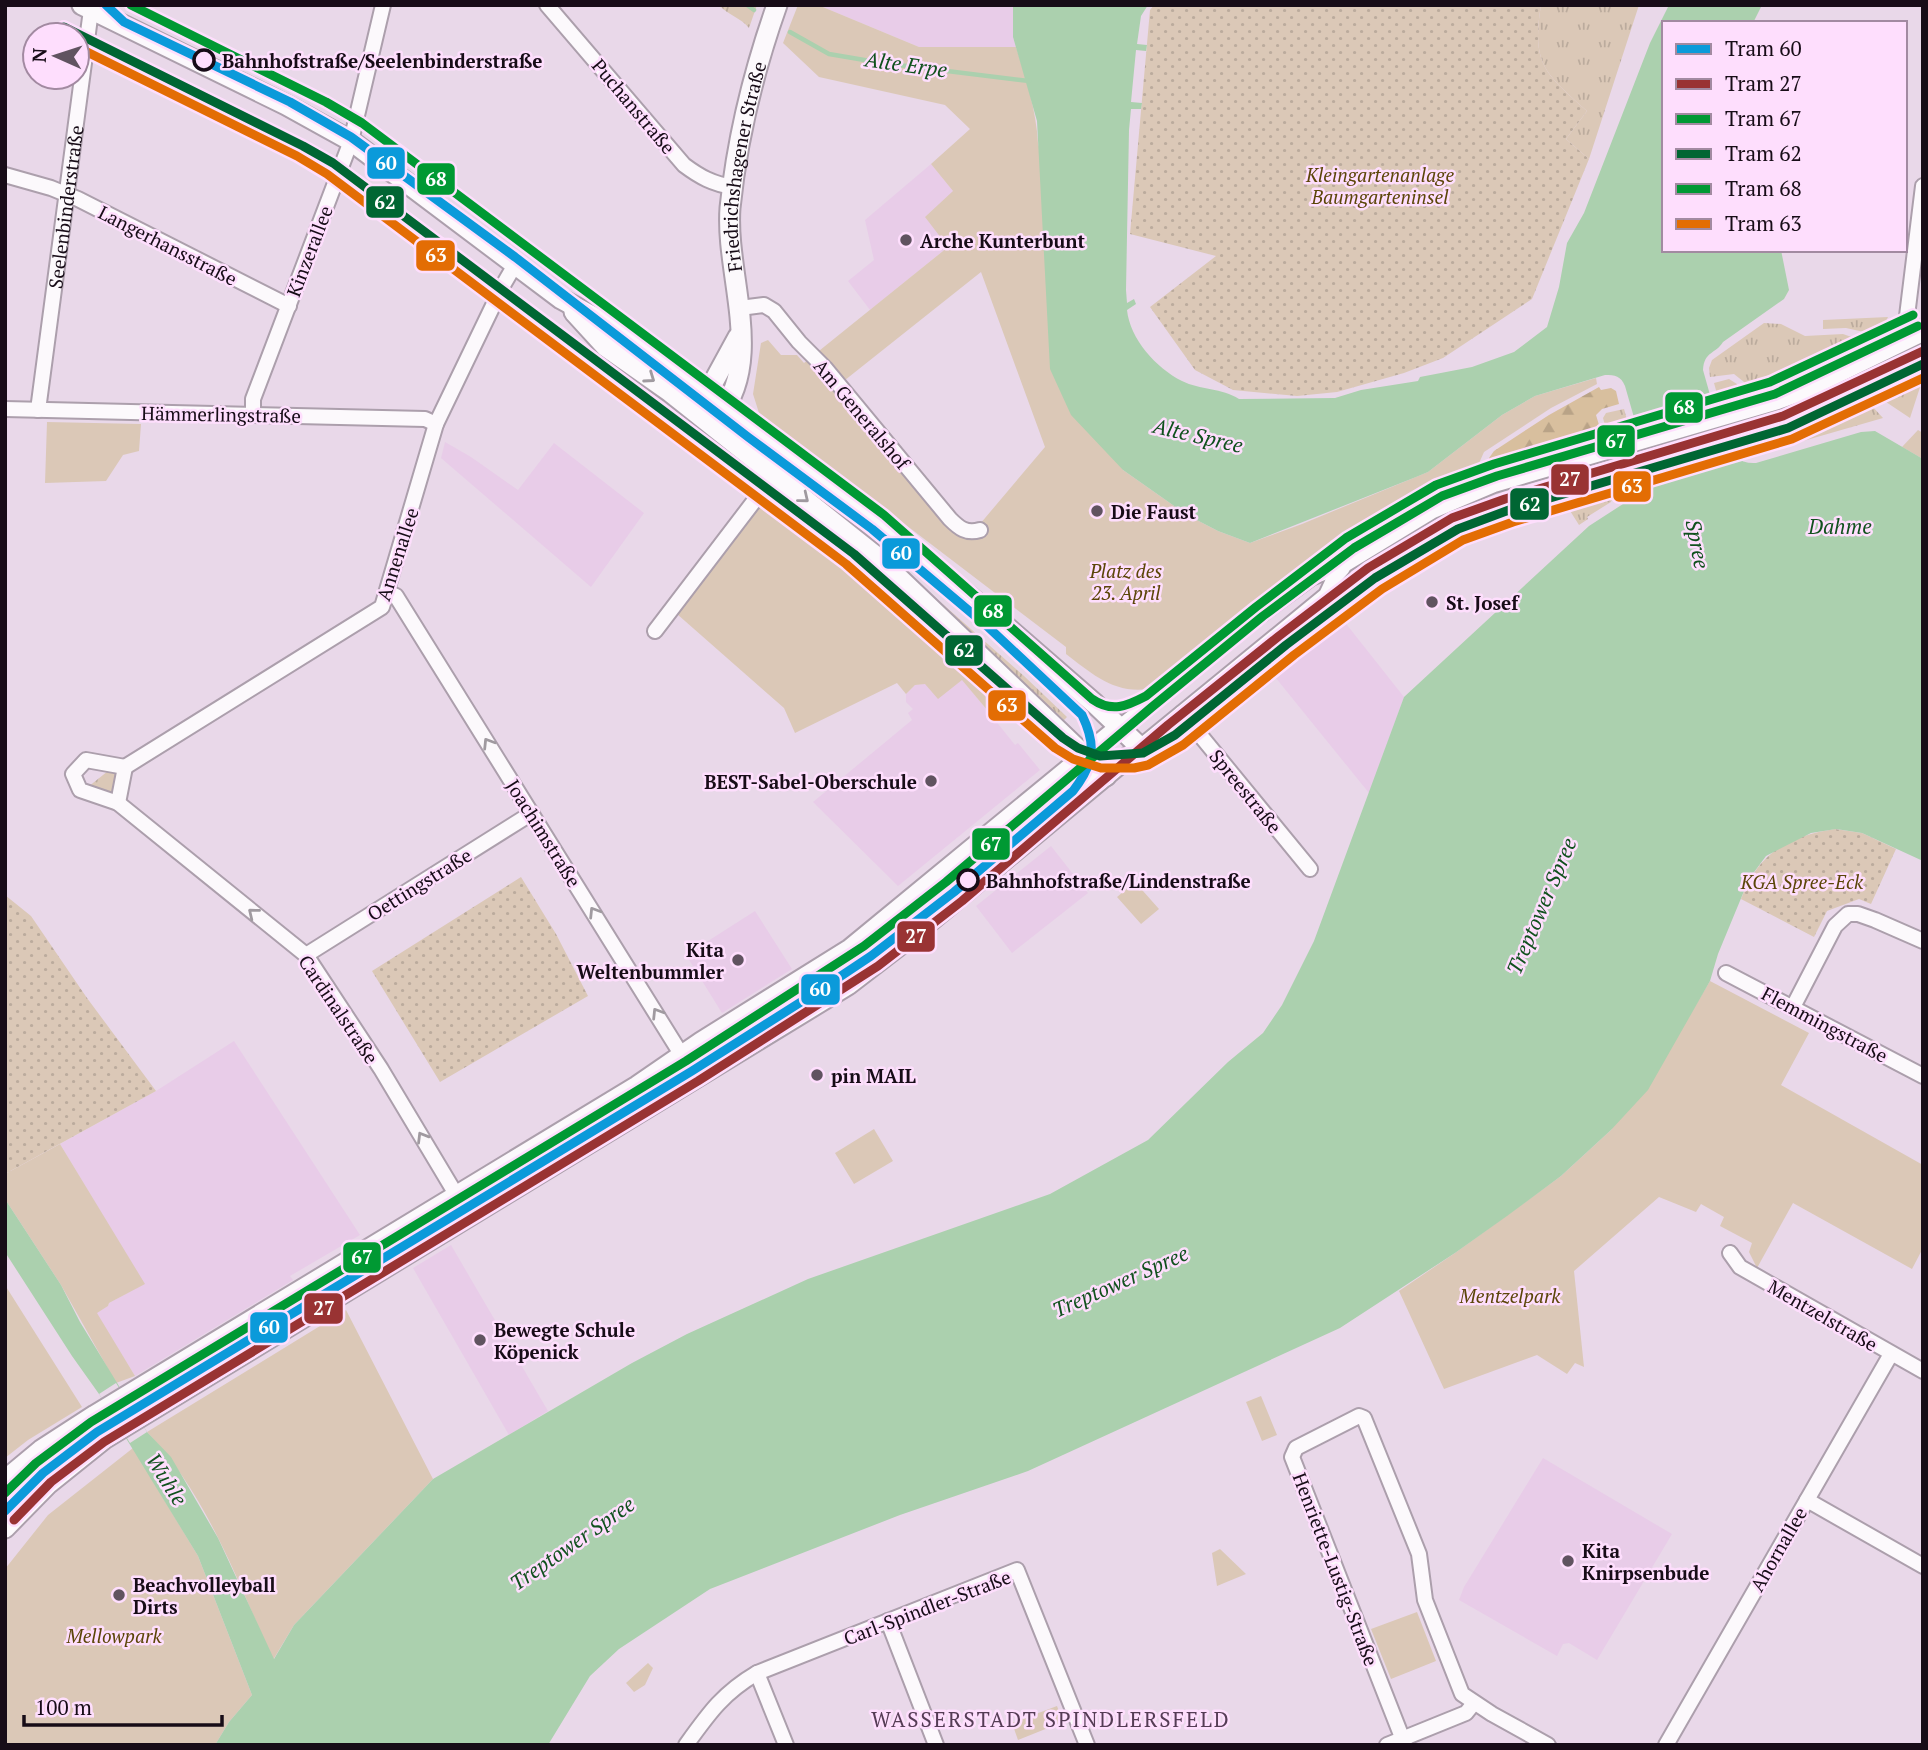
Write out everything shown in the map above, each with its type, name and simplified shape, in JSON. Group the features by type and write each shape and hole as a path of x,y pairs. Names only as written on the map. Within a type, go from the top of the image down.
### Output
{"main road":[{"name":"Friedrichshagener Straße","path":"712,425 725,409 734,391 740,354 740,308 730,250 730,209 748,102 777,5"},
{"path":"5,1528 48,1484 84,1454 138,1418 848,985 893,952 1140,747 968,595 841,493 725,409 699,402 606,347 561,299 351,141 286,105 88,7"},
{"path":"699,402 741,332"},
{"path":"699,402 712,425 877,558 1106,776"},
{"path":"5,1480 41,1450 125,1397 637,1086 682,1054 850,949 1120,727"}],"street":[{"name":"Kinzerallee","path":"253,415 253,399 351,141 383,5"},
{"name":"Puchanstraße","path":"547,5 684,165 702,179 733,187"},
{"name":"Seelenbinderstraße","path":"38,410 67,194 88,7"},
{"name":"Langerhansstraße","path":"5,175 67,194 289,306"},
{"path":"1120,727 1311,578 1346,564 1433,511 1471,494 1800,394 1917,336 1908,311 1923,186"},
{"name":"Annenallee","path":"125,767 382,607 436,424 516,263"},
{"name":"Am Generalshof","path":"740,308 764,305 774,311 825,368 950,519 960,529 973,532 980,530"},
{"name":"Hämmerlingstraße","path":"5,409 425,419 436,424"},
{"path":"655,631 774,475"},
{"path":"1140,747 1326,595 1334,578 1346,564"},
{"name":"Joachimstraße","path":"387,592 396,596 696,1078"},
{"name":"Spreestraße","path":"1182,713 1310,869"},
{"path":"86,760 125,767 118,803 80,790 73,774 86,760"},
{"name":"Cardinalstraße","path":"118,803 306,955 381,1069 457,1196"},
{"name":"Oettingstraße","path":"306,955 532,813"},
{"path":"1793,1007 1835,926 1848,914 1858,914 1875,920 1923,941"},
{"name":"Flemmingstraße","path":"1726,973 1923,1076"},
{"name":"Mentzelstraße","path":"1730,1252 1740,1268 1923,1371"},
{"name":"Ahornallee","path":"1666,1745 1891,1353"},
{"name":"Henriette-Lustig-Straße","path":"1403,1742 1293,1457 1296,1448 1359,1416 1364,1418 1421,1559 1428,1608 1462,1694 1474,1703"},
{"path":"1807,1500 1923,1566"},
{"name":"Carl-Spindler-Straße","path":"687,1744 720,1699 757,1673 1017,1570 1087,1745"},
{"path":"888,1621 936,1745"},
{"path":"757,1673 786,1745"},
{"path":"1387,1745 1403,1742 1466,1713 1474,1703 1548,1745"}],"shaded area":[{"path":"818,5 1013,5 1013,37 1016,47 919,47"},
{"name":"Arche Kunterbunt","path":"931,164 953,191 948,247 870,310 848,281 874,260 865,220"},
{"path":"445,442 518,490 554,443 644,513 591,587 441,458"},
{"path":"1336,611 1404,697 1369,793 1267,667"},
{"name":"BEST-Sabel-Oberschule","path":"962,679 1015,745 1018,743 1040,770 898,886 813,802 912,720 908,713 913,709 906,702 906,694 915,685"},
{"path":"1051,846 1088,893 1012,953 976,906"},
{"name":"Kita Weltenbummler","path":"755,911 792,969 722,1013 686,955"},
{"path":"234,1041 360,1235 290,1276 293,1280 135,1376 96,1313 144,1284 60,1144 156,1091"},
{"name":"Bewegte Schule Köpenick","path":"451,1245 548,1411 509,1435 413,1268"},
{"name":"Kita Knirpsenbude","path":"1543,1458 1672,1534 1597,1660 1569,1643 1563,1644 1557,1656 1459,1600 1464,1587"}],"green space":[{"path":"719,5 757,5 749,28"},
{"name":"Platz des 23. April","path":"798,5 818,5 919,47 1016,47 1033,106 1038,143 1123,470 1187,515 1218,531 1250,543 1302,524 1428,472 1502,415 1535,396 1596,378 1597,384 1551,408 1484,452 1476,470 1445,482 1397,507 1282,582 1212,635 1148,689 1136,690 1114,685 1075,661 1066,654 1066,647 759,413 753,394 761,343 768,340 781,355 797,355 804,363 948,247 925,217 953,191 931,164 970,129 945,105 819,77 783,43","holes":["981,272 1045,447 969,537 946,526 835,388"]},
{"name":"Kleingartenanlage Baumgarteninsel","path":"1154,5 1541,5 1538,42 1545,67 1561,87 1587,111 1566,139 1589,159 1532,299 1443,358 1404,373 1337,392 1297,396 1233,390 1195,370 1150,307 1216,256 1130,234 1150,10"},
{"path":"1541,5 1639,5 1589,159 1566,139 1587,111 1561,87 1545,67 1538,42"},
{"path":"1888,317 1873,334 1846,328 1823,329 1823,320"},
{"path":"1764,323 1781,324 1805,336 1843,334 1863,341 1747,392 1744,382 1734,374 1710,377 1712,360"},
{"path":"1923,363 1923,378 1910,418 1886,402 1879,393"},
{"path":"1729,379 1737,384 1740,395 1719,401 1714,383"},
{"path":"1599,387 1601,390 1611,388 1616,391 1619,404 1602,409 1596,415 1602,435 1489,464 1489,458 1494,451 1549,415"},
{"path":"1861,394 1883,418 1751,456 1738,450 1732,443 1731,439 1822,413"},
{"path":"1624,409 1629,427 1607,433 1603,418 1606,413"},
{"path":"47,422 141,424 139,451 123,455 106,481 45,483"},
{"path":"1918,430 1923,433 1923,459 1902,447"},
{"path":"1640,463 1639,481 1626,492 1616,490 1595,476"},
{"path":"1594,481 1613,495 1611,502 1579,525 1555,487 1567,484 1570,490"},
{"path":"769,491 828,534 926,622 998,712 993,717 962,680 938,699 925,684 915,685 906,694 897,683 795,733 784,708 677,614"},
{"path":"876,545 1067,717 1064,720 874,547"},
{"path":"976,669 995,687 997,696 993,697 971,670"},
{"path":"108,771 118,773 114,795 88,787"},
{"name":"KGA Spree-Eck","path":"1835,829 1862,833 1896,849 1871,904 1859,899 1827,911 1814,937 1741,899 1756,870 1777,849 1803,836"},
{"path":"521,877 556,934 588,996 440,1082 372,971"},
{"path":"1135,882 1159,909 1141,924 1117,897"},
{"path":"933,889 936,893 856,955 726,1037"},
{"path":"5,895 31,916 156,1091 5,1174"},
{"name":"Mentzelpark","path":"1710,981 1809,1033 1781,1085 1923,1165 1923,1248 1912,1269 1793,1203 1757,1268 1749,1252 1752,1243 1720,1226 1724,1217 1701,1204 1696,1212 1659,1197 1574,1271 1584,1367 1575,1363 1567,1374 1537,1355 1444,1389 1399,1291 1561,1176 1611,1130 1685,1023"},
{"path":"874,1129 893,1161 854,1184 835,1153"},
{"path":"60,1144 145,1284 109,1303 97,1313 135,1376 116,1383 61,1285 5,1199 5,1174"},
{"path":"5,1285 82,1407 28,1440 5,1458"},
{"path":"346,1310 433,1479 294,1625 273,1660 234,1570 204,1511 187,1483 147,1432"},
{"path":"1261,1396 1277,1435 1262,1441 1246,1402"},
{"name":"Mellowpark","path":"133,1448 198,1556 252,1695 229,1722 215,1745 5,1745 5,1569 48,1515"},
{"path":"1220,1549 1246,1574 1217,1586 1212,1553"},
{"path":"1417,1612 1436,1661 1391,1679 1371,1629"},
{"path":"648,1663 653,1668 645,1685 634,1692 626,1683"},
{"path":"1057,1706 1063,1722 1018,1740 1012,1723"}],"water":[{"path":"1013,5 1148,5 1141,16 1137,44 1147,45 1146,51 1136,50 1131,102 1142,103 1141,109 1131,109 1129,130 1126,290 1127,303 1134,299 1136,304 1127,310 1133,332 1154,360 1172,375 1189,384 1239,399 1335,398 1472,367 1514,352 1547,327 1559,287 1567,243 1584,213 1650,43 1669,5 1762,5 1754,21 1662,21 1662,252 1781,252 1789,290 1784,299 1723,342 1708,356 1704,364 1703,370 1723,441 1736,458 1756,463 1861,432 1875,431 1923,459 1923,861 1862,833 1836,829 1811,833 1766,856 1749,879 1718,954 1710,981 1648,1090 1611,1130 1561,1176 1507,1216 1340,1328 1028,1471 900,1515 710,1589 619,1649 590,1676 548,1745 215,1745 229,1722 252,1695 198,1556 99,1394 5,1252 5,1199 61,1285 80,1322 147,1432 171,1457 218,1538 274,1659 294,1625 433,1479 687,1334 808,1279 1050,1194 1148,1140 1228,1062 1263,1033 1282,1005 1314,941 1404,697 1589,526 1640,493 1648,481 1649,470 1625,386 1620,378 1605,375 1535,396 1502,415 1428,472 1250,543 1187,515 1123,470 1071,415 1050,369 1037,121 1013,37"}],"pier":[{"path":"1715,402 1726,438 1644,462 1633,426"},
{"path":"116,1383 147,1432 130,1443 99,1394"}],"waterway":[{"name":"Alte Erpe","path":"747,5 754,10"},
{"name":"Alte Erpe","path":"790,32 829,54 1029,81"}],"tram line":[{"name":"60","path":"5,1511 43,1473 97,1432 692,1071 871,956 954,892 1073,791 1085,772 1091,754 1090,736 1082,715 987,626 872,529 515,257 351,137 290,102 124,22 106,5"},
{"name":"68","path":"131,5 326,102 362,123 884,515 1092,699 1106,706 1126,705 1146,696 1346,538 1436,485 1494,464 1770,382 1913,315"},
{"name":"62","path":"91,40 333,163 854,554 1063,738 1078,748 1100,756 1143,753 1175,735 1286,645 1375,578 1458,529 1509,510 1788,428 1923,364"},
{"name":"63","path":"91,54 297,156 327,174 846,564 1055,748 1073,759 1101,768 1134,768 1148,765 1183,745 1294,655 1382,589 1463,540 1513,522 1792,439 1923,378"},
{"name":"67","path":"5,1493 36,1463 91,1422 686,1061 864,946 946,882 1263,616 1354,548 1442,496 1497,476 1775,394 1918,326"},
{"name":"27","path":"14,1520 51,1482 104,1442 698,1081 878,966 962,901 1168,725 1368,568 1452,518 1505,499 1783,416 1923,351"}],"place":[{"name":"Bahnhofstraße/Seelenbinderstraße","path":"204,60"},
{"name":"Arche Kunterbunt","path":"906,240"},
{"name":"Die Faust","path":"1097,511"},
{"name":"St. Josef","path":"1432,602"},
{"name":"BEST-Sabel-Oberschule","path":"931,781"},
{"name":"Bahnhofstraße/Lindenstraße","path":"968,880"},
{"name":"Kita Weltenbummler","path":"738,960"},
{"name":"pin MAIL","path":"817,1075"},
{"name":"Bewegte Schule Köpenick","path":"480,1340"},
{"name":"Kita Knirpsenbude","path":"1568,1561"},
{"name":"Beachvolleyball Dirts","path":"119,1595"}],"district":[{"name":"WASSERSTADT SPINDLERSFELD","path":"1051,1719"}],"water label":[{"name":"Alte Spree","path":"1198,435"},
{"name":"Dahme","path":"1840,526"},
{"name":"Spree","path":"1698,544"},
{"name":"Treptower Spree","path":"1541,906"},
{"name":"Treptower Spree","path":"1120,1281"},
{"name":"Wuhle","path":"167,1479"},
{"name":"Treptower Spree","path":"572,1543"}]}
